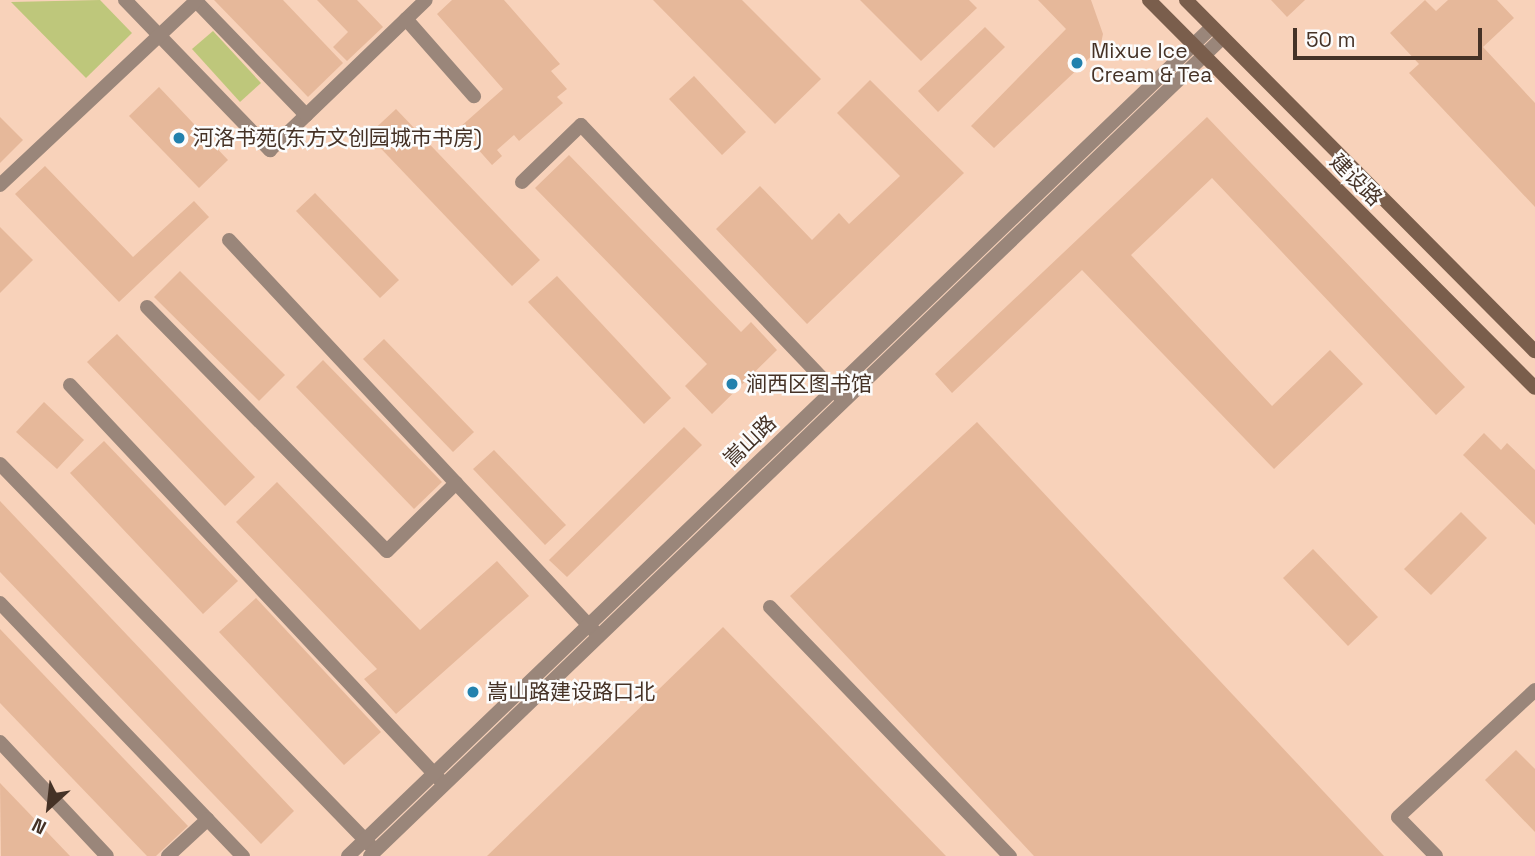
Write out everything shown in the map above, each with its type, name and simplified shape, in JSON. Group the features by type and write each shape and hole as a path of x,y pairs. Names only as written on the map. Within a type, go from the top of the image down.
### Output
{"street":[{"path":"125,0 270,150 426,0"},
{"path":"0,185 195,0 306,115"},
{"name":"建设路","path":"1149,0 1535,388"},
{"name":"建设路","path":"1186,0 1535,351"},
{"path":"406,19 474,96"},
{"name":"嵩山路","path":"370,849 435,773 834,390 1217,33"},
{"name":"嵩山路","path":"348,856 370,849 445,785 844,401 1198,51"},
{"path":"522,182 581,125 844,401"},
{"path":"229,240 599,636"},
{"path":"147,307 387,551 456,484"},
{"path":"70,385 445,785"},
{"path":"0,464 370,849"},
{"path":"0,603 243,856"},
{"path":"770,607 1010,856"},
{"path":"1436,856 1398,817 1535,690"},
{"path":"0,742 107,856"},
{"path":"169,856 208,819"}],"green space":[{"path":"100,0 132,33 86,78 11,2"},
{"path":"213,31 261,83 240,102 192,49"}],"building":[{"path":"214,0 283,0 343,63 308,97"},
{"path":"317,0 357,0 383,27 347,61 333,47 348,32"},
{"path":"452,0 504,0 560,64 551,71 567,89 557,97 563,103 519,141 514,135 497,150 502,156 492,165 459,128 503,89 437,14"},
{"path":"653,0 742,0 821,79 775,124"},
{"path":"860,0 969,0 977,8 921,61"},
{"path":"1038,0 1091,0 1103,34 1100,48 994,148 971,126 1066,29"},
{"path":"1271,0 1305,0 1287,17"},
{"path":"1425,0 1436,11 1448,0 1497,0 1514,18 1483,47 1535,103 1535,207 1409,73 1419,64 1390,33"},
{"path":"985,27 1005,47 938,112 918,91"},
{"path":"694,76 746,132 722,155 669,99"},
{"path":"870,80 964,173 807,324 716,229 760,186 812,240 839,213 849,224 900,176 837,113"},
{"name":"河洛书苑(东方文创园城市书房)","path":"159,87 228,160 199,188 129,116"},
{"path":"396,109 540,260 512,286 368,135"},
{"path":"0,117 23,140 0,163"},
{"path":"1207,117 1465,387 1436,415 1212,178 1131,255 1272,406 1330,350 1363,384 1274,469 1082,270 952,393 935,374"},
{"path":"569,155 741,332 751,322 777,350 712,414 685,386 707,364 535,188"},
{"path":"45,166 133,257 194,201 209,217 119,302 15,194"},
{"path":"315,193 399,280 380,298 296,211"},
{"path":"0,227 33,260 0,293"},
{"path":"180,271 285,375 259,401 154,297"},
{"path":"557,276 671,398 644,424 528,302"},
{"path":"117,334 255,477 225,506 87,362"},
{"path":"384,339 474,432 453,452 363,359"},
{"path":"323,360 442,482 414,509 296,387"},
{"path":"44,402 84,440 57,469 16,432"},
{"path":"977,422 1384,856 1034,856 790,596"},
{"path":"684,427 702,445 567,577 549,560"},
{"path":"1484,433 1501,450 1507,443 1535,470 1535,525 1463,455"},
{"path":"104,441 238,581 203,614 70,473"},
{"path":"494,450 566,525 545,545 473,469"},
{"path":"277,482 420,630 497,561 529,596 396,714 364,679 377,669 236,522"},
{"path":"0,501 294,811 261,844 0,572"},
{"path":"1461,512 1487,538 1431,595 1404,569"},
{"path":"1313,549 1378,617 1348,646 1283,578"},
{"path":"256,598 381,732 344,765 219,632"},
{"path":"723,627 946,856 487,856"},
{"path":"0,629 188,826 156,856 147,856 0,703"},
{"path":"1516,750 1535,769 1535,832 1485,780"},
{"path":"0,783 70,856 1,856"}],"place":[{"name":"Mixue Ice Cream & Tea","path":"1077,63"},
{"name":"河洛书苑(东方文创园城市书房)","path":"179,138"},
{"name":"涧西区图书馆","path":"732,384"},
{"name":"嵩山路建设路口北","path":"473,692"}]}
